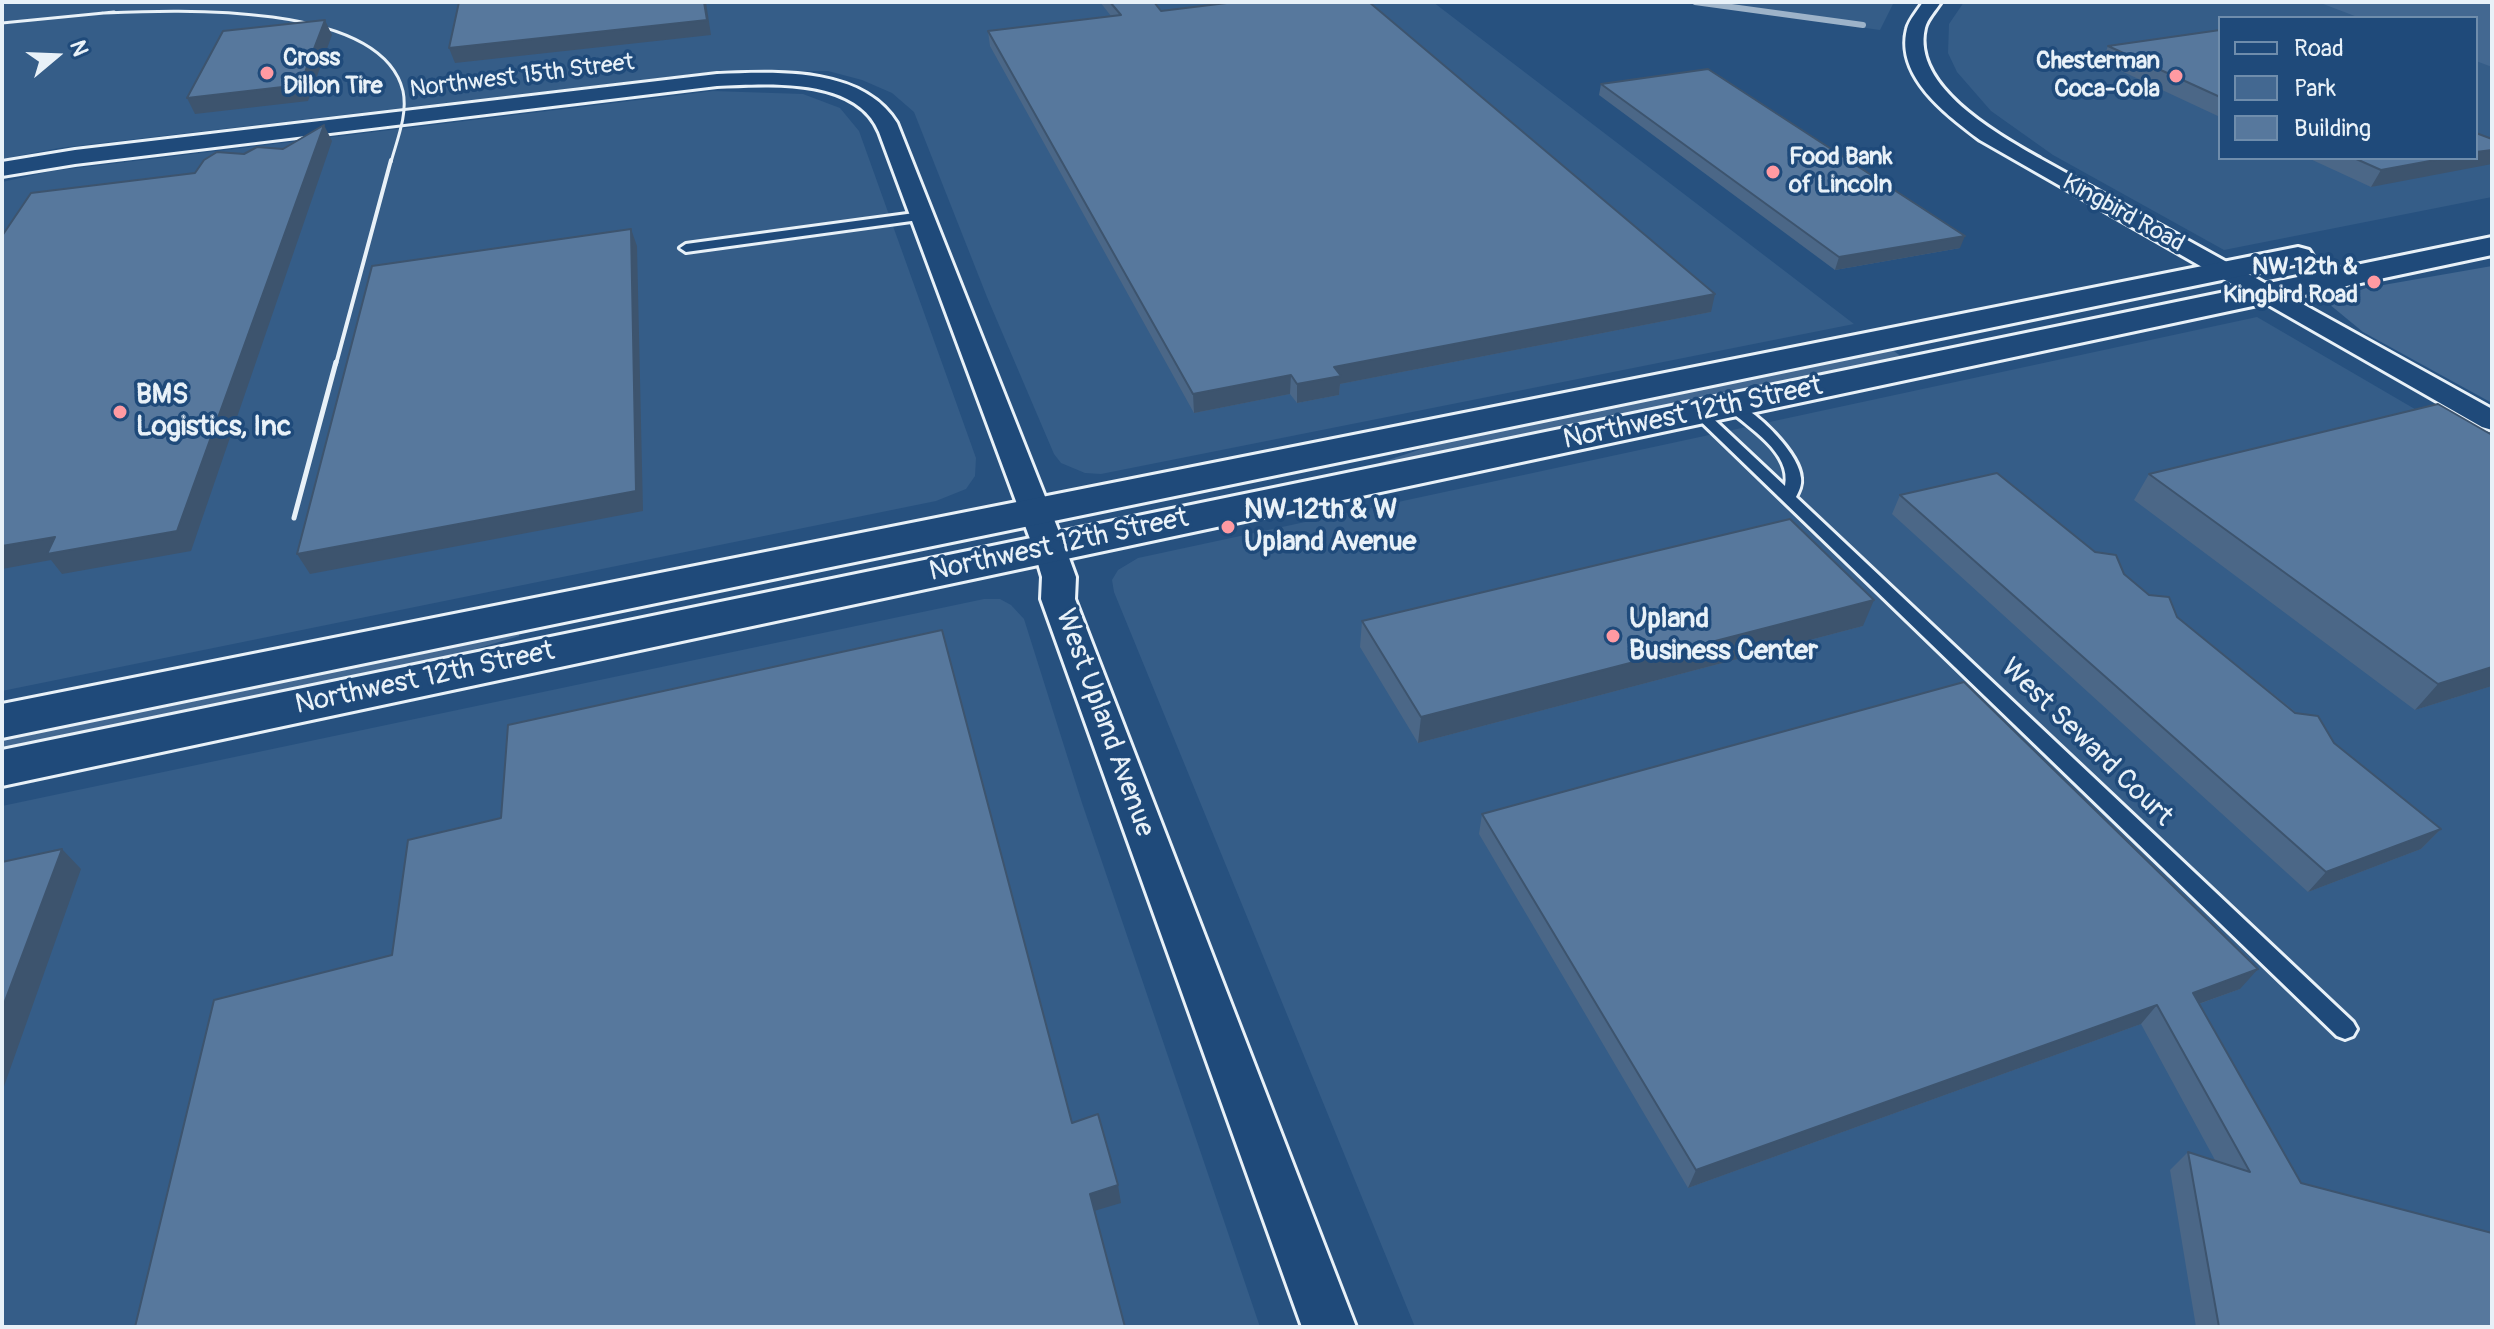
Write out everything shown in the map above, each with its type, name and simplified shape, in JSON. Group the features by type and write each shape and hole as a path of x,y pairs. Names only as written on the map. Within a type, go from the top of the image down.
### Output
{"main road":[{"name":"Northwest 12th Street","path":"2,721 2492,216"},
{"name":"Northwest 12th Street","path":"2,768 2492,246"}],"street":[{"name":"Kingbird Road","path":"1932,2 1919,16 1914,35 1915,57 1937,92 1952,108 2021,157 2492,421"},
{"name":"Northwest 15th Street","path":"8,168 90,155 717,80 794,81 844,92"},
{"name":"West Upland Avenue","path":"844,92 868,103 884,120 922,216 1049,547 1059,577 1058,599 1329,1327"}],"lane":[{"path":"686,248 922,216"},
{"path":"1716,409 1781,450 1789,461 1794,480 1788,498"},
{"name":"West Seward Court","path":"1716,409 1788,498 2345,1029"}],"shaded area":[{"path":"2,2 1433,2 1854,324 1101,474 1085,473 1061,463 1054,454 987,297 914,112 892,93 862,80 828,71 720,71 59,148 2,159"},
{"path":"1678,2 1894,2 1880,30"},
{"path":"1964,2 2492,2 2492,197 2224,250 2053,155 1991,111 1957,72 1948,53 1949,24"},
{"path":"713,91 803,94 840,108 859,131 976,458 975,476 966,489 936,501 2,691 2,182 52,171"},
{"path":"2257,317 2492,454 2492,1327 1415,1327 1114,592 1112,580 1118,570 1138,558"},
{"path":"984,599 1000,599 1011,605 1024,619 1082,803 1260,1327 2,1327 2,806"}],"green space":[{"path":"2318,2 2492,2 2492,67 2478,62 2478,16 2355,16"},
{"path":"2492,266 2492,403 2363,332 2329,304 2366,288"},
{"path":"1891,349 1902,357 1384,467 1379,463 1461,436"},
{"path":"519,632 519,636 402,671 2,756 2,737"}],"building":[{"path":"459,2 704,2 707,20 449,48"},
{"path":"1110,2 1154,2 1161,11 1235,2 1369,2 1715,294 1334,367 1341,376 1297,384 1291,375 1193,394 988,31 1121,15"},
{"name":"Cross Dillon Tire","path":"325,20 300,85 187,98 223,31"},
{"path":"2218,30 2218,96 2108,46"},
{"name":"Food Bank of Lincoln","path":"1708,69 1965,236 1839,257 1601,84"},
{"name":"BMS Logistics, Inc","path":"324,125 177,531 47,554 55,537 2,546 2,236 31,193 195,173 204,160 217,152 244,154 257,147 283,149"},
{"path":"2478,134 2492,139 2492,150 2478,152"},
{"path":"2358,160 2435,160 2381,170"},
{"path":"631,229 636,491 297,554 372,266"},
{"path":"2438,404 2492,435 2492,667 2438,684 2149,474"},
{"path":"1997,473 2095,552 2116,555 2124,574 2149,595 2169,597 2177,617 2295,713 2318,716 2334,743 2441,829 2326,872 1900,495"},
{"name":"Upland Business Center","path":"1790,519 1874,600 1421,717 1362,621"},
{"path":"942,630 1072,1123 1098,1114 1118,1185 1090,1194 1125,1327 135,1327 214,1000 392,955 408,840 501,818 508,725"},
{"path":"1964,682 2258,969 2193,993 2301,1183 2492,1233 2492,1327 2219,1327 2188,1152 2250,1172 2157,1005 1696,1170 1482,814"},
{"path":"62,849 2,1009 2,862"}],"waterway":[{"path":"1695,2 1863,25"}],"railway":[{"path":"105,13 114,12"},
{"path":"105,13 222,12 270,17 317,26 357,40 387,61 403,91 403,118 391,162"},
{"path":"2,23 105,13"},
{"path":"336,364 391,160"},
{"path":"294,518 336,362"}],"place":[{"name":"Cross Dillon Tire","path":"267,73"},
{"name":"Chesterman Coca-Cola","path":"2176,76"},
{"name":"Food Bank of Lincoln","path":"1773,172"},
{"name":"NW 12th & Kingbird Road","path":"2374,282"},
{"name":"BMS Logistics, Inc","path":"120,412"},
{"name":"NW 12th & W Upland Avenue","path":"1228,527"},
{"name":"Upland Business Center","path":"1613,636"}]}
